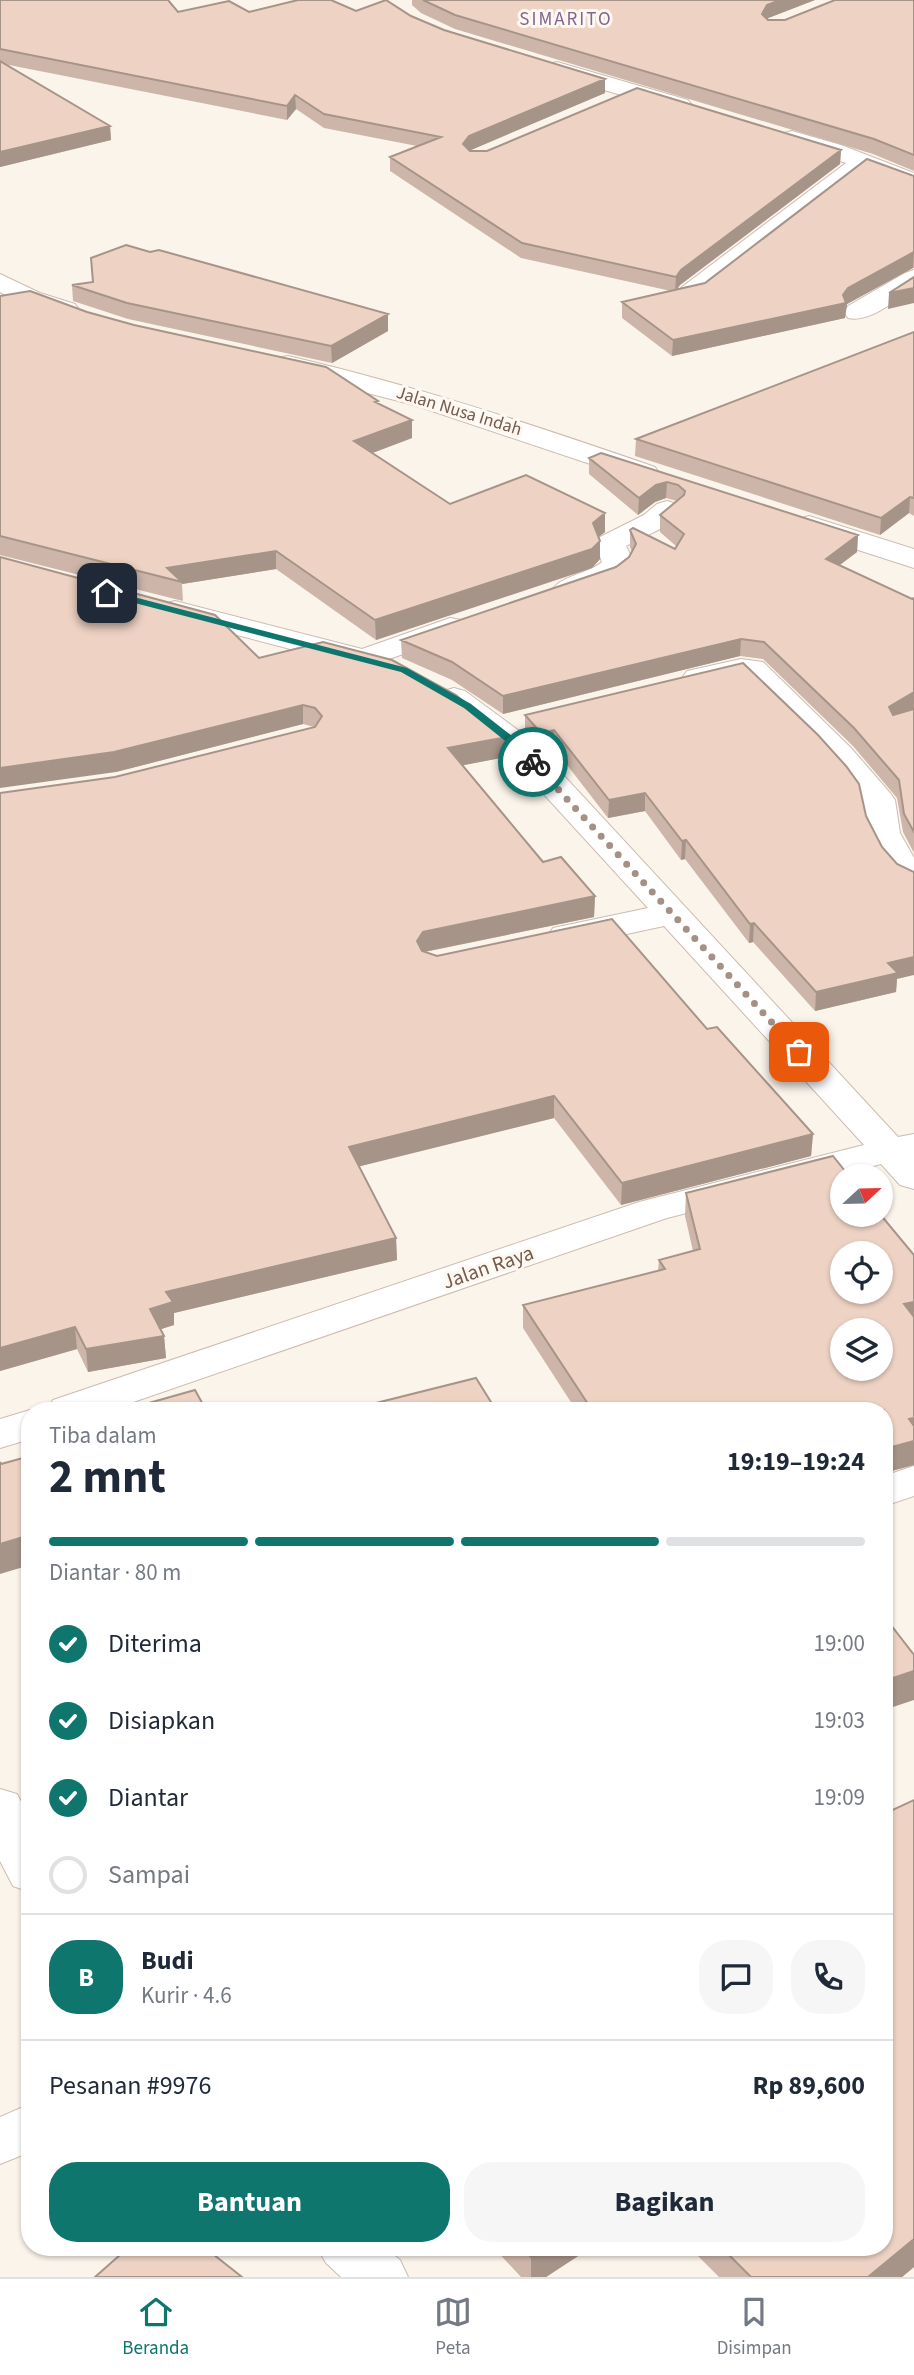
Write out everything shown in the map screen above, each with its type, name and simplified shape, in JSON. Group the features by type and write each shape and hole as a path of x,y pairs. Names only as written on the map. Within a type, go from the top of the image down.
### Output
{"street":[{"path":"541,65 700,111"},
{"path":"598,107 634,92"},
{"path":"767,131 864,161 914,182"},
{"path":"691,292 864,161"},
{"path":"857,313 914,278"},
{"path":"0,282 31,299 91,317"},
{"name":"Jalan Nusa Indah","path":"257,357 335,374 483,417 669,496 654,521 610,542 618,560 612,570 591,582 545,597"},
{"path":"789,519 914,559"},
{"path":"147,603 404,670 468,706 518,746 673,914 906,1157"},
{"path":"363,659 407,641 473,620"},
{"path":"664,687 741,668 752,669 839,755 878,800 877,818 890,852 914,880"},
{"path":"496,728 534,719"},
{"path":"528,944 673,914"},
{"name":"Jalan Raya","path":"91,1402 653,1210 906,1157"},
{"path":"0,1434 21,1427"},
{"path":"893,1488 914,1481"},
{"path":"0,1807 21,1853"},
{"path":"0,2142 21,2131"},
{"path":"356,2256 380,2277"}],"building":[{"path":"0,0 168,0 178,12 229,1 249,12 298,0 331,0 356,11 386,0 411,16 444,30 605,79 469,136 463,144 470,151 487,151 637,88 841,150 681,270 676,277 522,243 390,157 441,137 324,114 295,95 287,106 0,49"},
{"path":"423,0 780,0 767,5 762,14 768,20 785,20 835,0 914,0 914,155 874,139 455,15"},
{"path":"0,61 110,126 0,152"},
{"path":"867,159 914,176 914,252 848,288 843,295 846,303 673,340 622,302 705,283"},
{"path":"126,245 150,252 159,250 388,314 331,346 127,303 72,285 93,282 91,258"},
{"path":"914,277 914,288 889,293"},
{"path":"30,291 87,312 134,325 326,367 378,401 375,402 412,420 354,441 450,504 526,475 605,513 593,523 600,541 592,549 375,620 276,551 167,568 182,582 0,536 0,296"},
{"path":"914,332 914,498 910,497 881,518 636,439"},
{"path":"601,453 858,535 826,559 914,598 914,692 889,707 893,715 914,709 914,832 904,814 899,780 854,728 764,642 741,639 503,696 452,662 401,640 616,567 629,557 636,544 630,530 633,528 675,549 684,534 660,515 684,495 685,491 678,485 667,482 656,485 639,498 589,458"},
{"path":"0,557 215,615 259,658 323,642 392,660 456,695 507,737 448,748 543,862 561,857 595,896 423,932 417,941 422,951 437,956 612,919 707,1029 717,1027 813,1134 622,1183 554,1096 349,1147 396,1238 166,1292 173,1302 150,1309 164,1336 86,1349 75,1327 0,1348 0,793 115,777 315,727 322,716 315,708 303,705 114,752 0,768"},
{"path":"743,663 818,735 846,766 859,784 866,816 882,847 897,864 914,872 914,957 888,963 898,973 816,992 754,923 750,924 686,840 682,841 645,793 609,800 554,730 541,733 525,715"},
{"path":"833,1156 839,1164 830,1164 830,1227 891,1227 914,1255 914,1302 904,1304 914,1317 914,1418 909,1419 914,1426 914,1441 893,1447 893,1402 587,1402 523,1305 665,1269 659,1260 700,1249 686,1193"},
{"path":"476,1378 491,1402 380,1402"},
{"path":"195,1390 202,1402 152,1402"},
{"path":"21,1458 21,1538 0,1544 0,1462 1,1464"},
{"path":"893,1628 914,1655 914,1671 893,1678"},
{"path":"914,1800 914,2239 868,2277 751,2277 730,2256 893,2256 893,1810"},
{"path":"119,2256 215,2256 242,2277 95,2277"}],"way so far":[{"path":"533,762 799,1052"}],"district":[{"name":"SIMARITO","path":"566,19"}],"route":[{"path":"107,593 404,670 468,706 518,746 533,762"}]}
